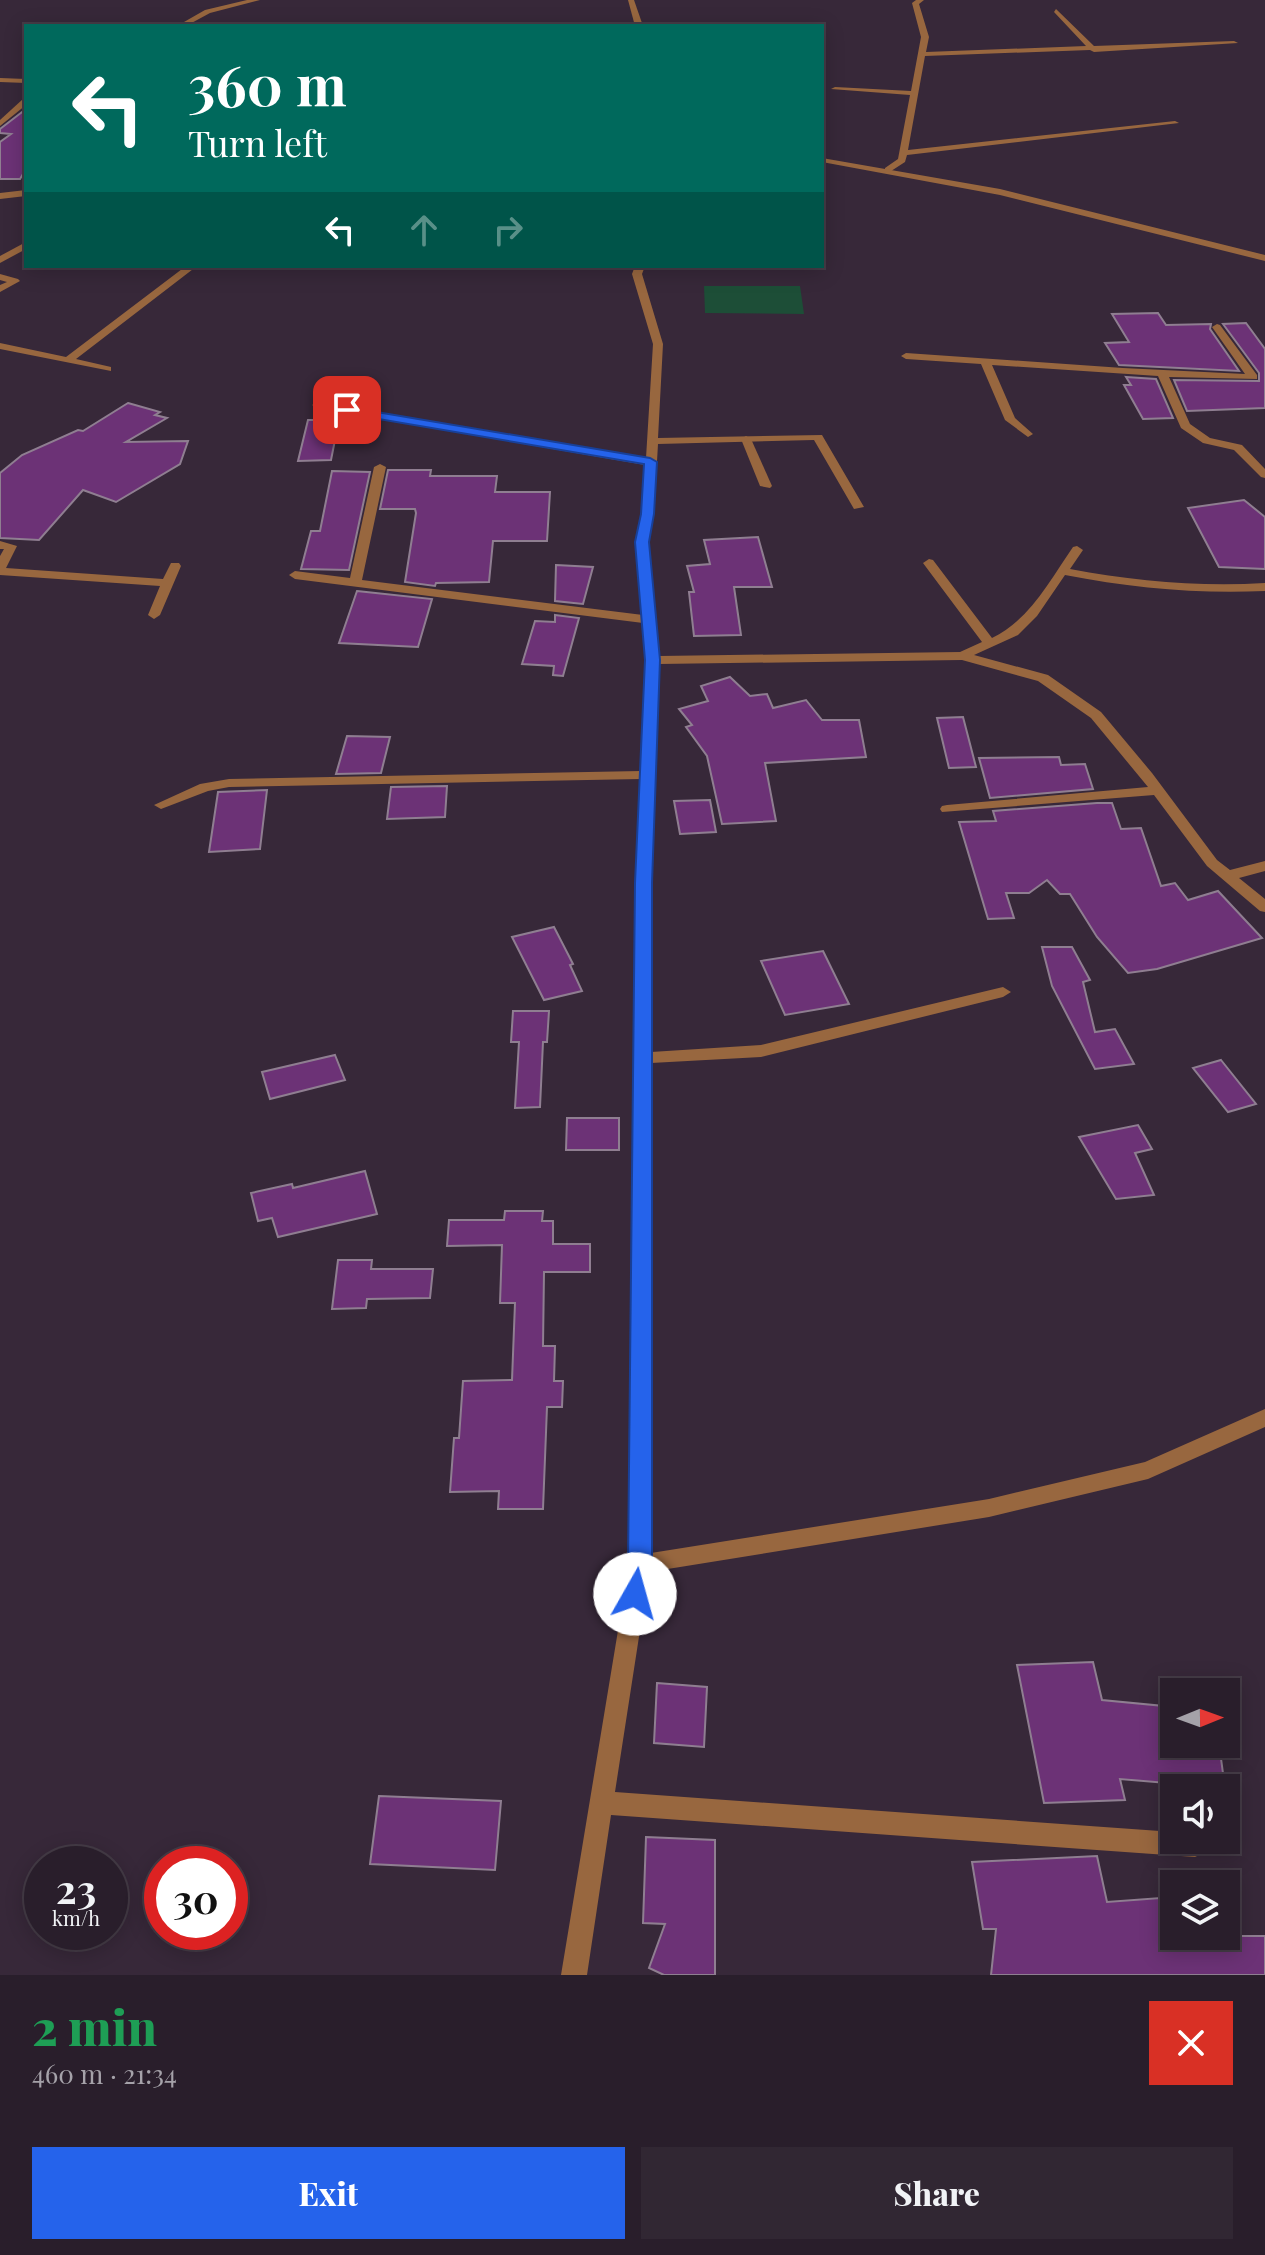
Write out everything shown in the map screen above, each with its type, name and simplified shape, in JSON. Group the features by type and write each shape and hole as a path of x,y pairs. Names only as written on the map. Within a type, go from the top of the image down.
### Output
{"street":[{"path":"183,24 192,16 235,2 257,0"},
{"path":"631,0 638,24"},
{"path":"888,170 902,160 925,37 915,3 921,0"},
{"path":"1056,11 1094,50"},
{"path":"922,54 1234,43"},
{"path":"0,80 24,81"},
{"path":"835,89 915,93"},
{"path":"0,124 24,103"},
{"path":"903,153 1175,123"},
{"path":"824,160 1000,192 1265,258"},
{"path":"0,196 24,193"},
{"path":"0,260 24,246"},
{"path":"69,360 189,268"},
{"path":"574,1975 640,1564 643,883 653,660 642,542 648,514 658,344 637,274 639,268"},
{"path":"0,277 15,281 0,289"},
{"path":"906,356 1115,369 1163,376 1253,377 1217,327"},
{"path":"0,346 107,369"},
{"path":"985,361 1010,420 1028,434"},
{"path":"1163,376 1185,426 1207,441 1238,447 1265,475"},
{"path":"317,405 650,462"},
{"path":"651,441 818,437 858,507"},
{"path":"746,439 766,486"},
{"path":"355,582 380,467"},
{"path":"0,545 11,546 0,569 167,583"},
{"path":"962,656 1014,632 1033,613 1077,550"},
{"path":"929,563 990,644"},
{"path":"154,615 175,566"},
{"path":"1062,571 1132,585 1222,590 1265,587"},
{"path":"295,575 649,620"},
{"path":"653,660 962,656 1043,678 1096,715 1212,863 1265,907"},
{"path":"161,805 205,787 229,783 649,775"},
{"path":"947,809 1157,790"},
{"path":"1227,876 1265,866"},
{"path":"642,1058 761,1051 1003,992"},
{"path":"640,1564 989,1508 1148,1470 1265,1418"},
{"path":"602,1803 1160,1843"}],"green space":[{"path":"704,286 800,286 804,314 705,313"}],"building":[{"path":"24,111 24,172 20,179 0,179 0,142 11,134 0,133 0,129"},
{"path":"1158,313 1166,325 1211,324 1210,329 1239,371 1119,365 1105,343 1129,342 1112,314"},
{"path":"1246,323 1265,349 1265,408 1187,411 1174,380 1259,381 1259,373 1223,324"},
{"path":"1126,377 1156,379 1173,418 1143,419 1124,385 1131,385"},
{"path":"128,403 160,412 155,415 167,418 126,442 188,441 180,464 116,502 83,490 39,540 0,538 0,473 22,455 78,430 83,431"},
{"path":"308,420 339,420 331,460 298,461"},
{"path":"388,470 431,470 430,476 497,476 495,492 550,492 547,541 493,541 489,582 436,583 435,586 405,582 416,513 415,509 380,509"},
{"path":"332,471 370,472 349,570 301,569 311,531 320,531"},
{"path":"1244,500 1265,517 1265,569 1219,567 1188,508"},
{"path":"758,537 772,587 734,587 741,635 694,636 689,592 694,592 687,566 710,564 704,540"},
{"path":"556,565 593,567 583,604 555,601"},
{"path":"357,591 432,599 418,647 339,643"},
{"path":"555,615 579,618 563,676 553,675 554,666 522,664 535,621 555,622"},
{"path":"730,677 750,696 767,694 773,708 806,700 822,720 859,720 866,757 765,763 776,821 722,824 707,756 686,727 692,725 679,709 708,701 701,686"},
{"path":"963,717 976,767 949,768 937,718"},
{"path":"347,736 390,737 381,773 336,774"},
{"path":"1059,757 1061,765 1085,764 1093,789 990,798 979,758"},
{"path":"447,786 445,817 387,819 391,787"},
{"path":"267,790 260,849 209,852 218,792"},
{"path":"710,800 716,832 680,834 674,801"},
{"path":"1112,803 1121,829 1141,828 1161,886 1175,883 1188,900 1218,891 1262,938 1157,969 1128,973 1097,937 1070,894 1060,894 1047,880 1029,893 1006,893 1014,918 988,919 959,822 996,821 993,811"},
{"path":"554,927 573,964 570,965 582,991 544,1000 512,937"},
{"path":"1042,947 1072,947 1090,980 1083,982 1095,1032 1115,1029 1134,1064 1095,1069 1052,986"},
{"path":"823,951 849,1004 785,1015 761,961"},
{"path":"513,1011 549,1011 547,1042 543,1042 540,1107 515,1108 519,1042 511,1042"},
{"path":"335,1055 345,1080 270,1099 262,1072"},
{"path":"1221,1060 1256,1104 1228,1112 1193,1068"},
{"path":"567,1118 619,1118 619,1150 566,1150"},
{"path":"1138,1125 1152,1149 1135,1153 1154,1195 1116,1199 1079,1137"},
{"path":"365,1171 377,1214 278,1237 272,1218 258,1221 251,1193 292,1184 293,1188"},
{"path":"505,1211 543,1211 542,1221 553,1221 553,1244 590,1244 590,1272 544,1272 543,1346 555,1346 554,1381 563,1381 562,1407 547,1407 543,1509 498,1509 499,1491 450,1492 454,1438 459,1438 463,1381 512,1380 515,1303 500,1303 502,1245 447,1246 449,1220 504,1220"},
{"path":"338,1260 372,1260 371,1269 433,1269 430,1298 367,1299 366,1308 332,1309"},
{"path":"1093,1662 1102,1700 1160,1706 1160,1758 1221,1758 1223,1774 1160,1774 1160,1782 1120,1779 1125,1800 1044,1803 1017,1665"},
{"path":"657,1683 707,1687 704,1747 654,1743"},
{"path":"379,1796 501,1801 495,1870 370,1864"},
{"path":"646,1837 715,1840 715,1975 664,1975 649,1968 665,1924 643,1923"},
{"path":"1097,1856 1107,1902 1160,1898 1160,1950 1240,1950 1240,1936 1265,1936 1265,1975 991,1975 996,1929 983,1929 972,1862"}],"route":[{"path":"347,410 650,462 648,514 642,542 653,660 643,883 640,1564 635,1594"}]}
